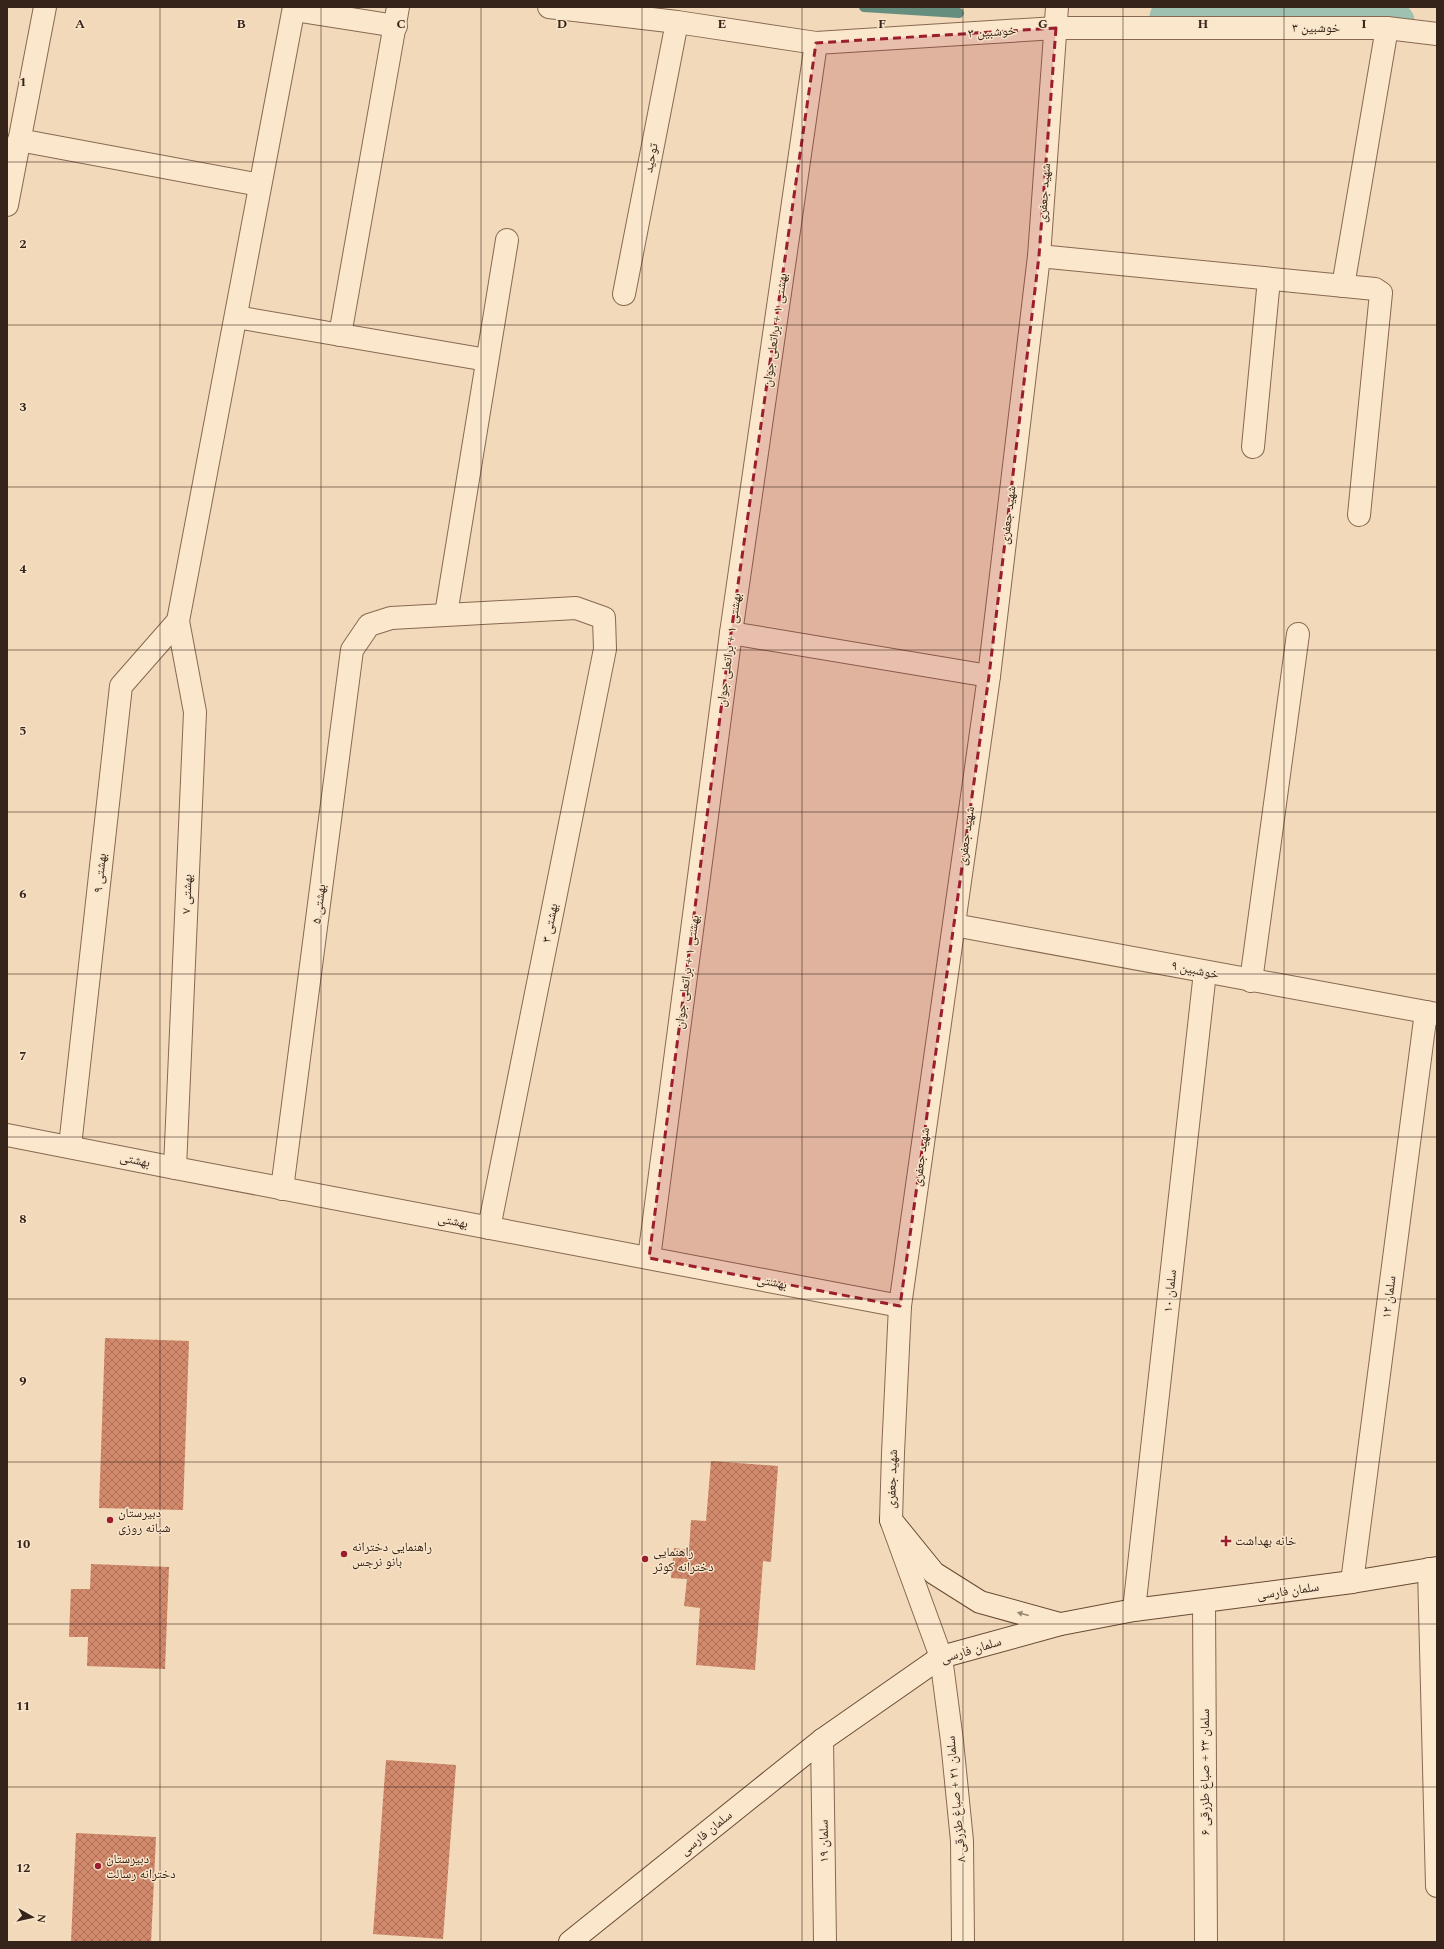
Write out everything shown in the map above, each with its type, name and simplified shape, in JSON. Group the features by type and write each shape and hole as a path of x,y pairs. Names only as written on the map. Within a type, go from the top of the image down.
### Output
{"street":[{"path":"7,205 45,7"},
{"name":"خوشبین ۳","path":"550,7 677,22 816,43 1056,18 1387,28 1437,34"},
{"path":"178,621 294,8 397,16 340,335"},
{"name":"شهید جعفری","path":"941,1657 891,1520 900,1306 989,676 1039,256 1056,18"},
{"name":"توحید","path":"624,294 677,22"},
{"path":"1343,286 1387,28"},
{"name":"بهشتی ۱ + براتعلی جوان","path":"649,1258 731,633 816,43"},
{"path":"19,140 260,185"},
{"path":"446,614 507,240"},
{"path":"1039,256 1376,289 1381,293 1359,515"},
{"path":"1253,447 1269,279"},
{"path":"236,317 487,360"},
{"name":"بهشتی ۳","path":"446,614 576,608 604,618 606,649 489,1228"},
{"name":"بهشتی ۵","path":"282,1189 352,650 369,625 391,618 446,614"},
{"name":"بهشتی ۹","path":"70,1146 121,686 178,621"},
{"name":"بهشتی ۷","path":"175,1168 195,712 178,621"},
{"path":"731,633 989,676"},
{"path":"1251,981 1298,634"},
{"name":"خوشبین ۹","path":"954,925 1431,1014"},
{"name":"سلمان ۱۰","path":"1134,1610 1205,972"},
{"name":"سلمان ۱۲","path":"1352,1582 1431,1014"},
{"name":"بهشتی","path":"7,1135 70,1146 282,1189 900,1306"},
{"path":"891,1520 934,1573 980,1602 1061,1624"},
{"path":"1433,1568 1437,1886"},
{"name":"سلمان فارسی","path":"570,1942 822,1740 941,1657 1061,1624 1134,1610 1352,1582 1433,1568"},
{"name":"سلمان ۲۳ + صباغ طزرقی ۶","path":"1204,1602 1206,1942"},
{"name":"سلمان ۲۱ + صباغ طزرقی ۸","path":"941,1657 952,1741 962,1840 963,1942"},
{"name":"سلمان ۱۹","path":"822,1740 825,1942"}],"highlighted area":[{"path":"1056,28 1039,256 989,676 900,1306 649,1258 731,633 816,43"}],"building":[{"path":"105,1338 189,1341 183,1510 99,1508"},
{"name":"راهنمایی دخترانه کوثر","path":"711,1461 778,1466 771,1562 763,1561 755,1670 696,1665 700,1608 684,1606 687,1579 671,1578 674,1548 689,1550 691,1520 706,1521"},
{"path":"91,1564 169,1567 165,1669 87,1666 88,1637 69,1637 71,1589 90,1589"},
{"path":"386,1760 456,1765 443,1939 373,1934"},
{"path":"76,1833 156,1837 151,1942 71,1942"}],"waterway":[{"path":"864,7 959,13"},
{"path":"1167,17 1333,16 1397,21"}],"place":[{"name":"دبیرستان شبانه روزی","path":"110,1520"},
{"name":"خانه بهداشت","path":"1226,1541"},
{"name":"راهنمایی دخترانه بانو نرجس","path":"344,1554"},
{"name":"راهنمایی دخترانه کوثر","path":"645,1559"},
{"name":"دبیرستان دخترانه رسالت","path":"98,1866"}]}
